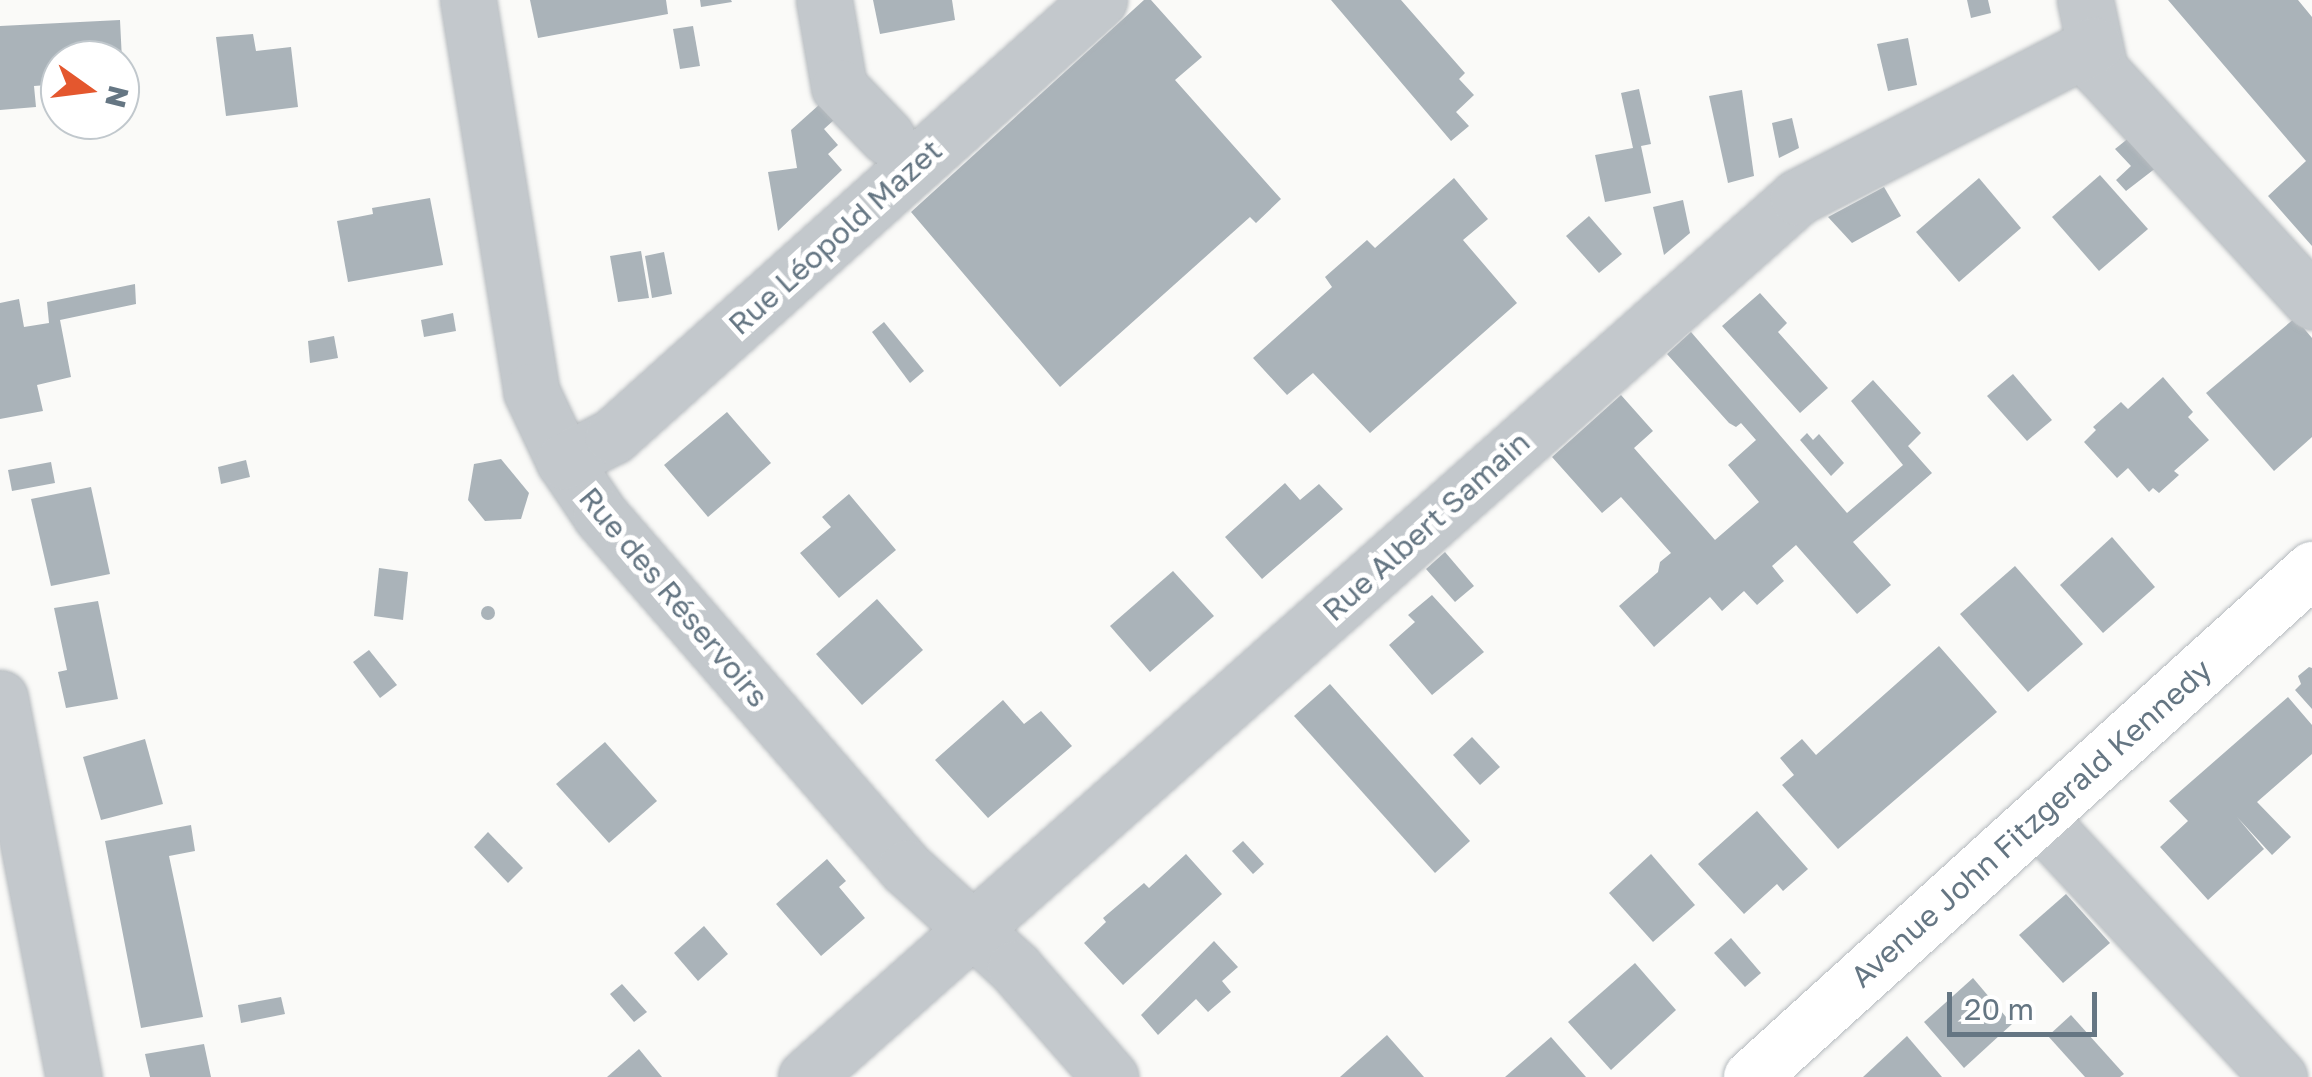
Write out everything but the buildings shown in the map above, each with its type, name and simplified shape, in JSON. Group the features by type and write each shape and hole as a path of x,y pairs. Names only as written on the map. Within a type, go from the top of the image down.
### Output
{"main road":[{"name":"Avenue John Fitzgerald Kennedy","path":"1751,1077 2312,569"}],"street":[{"name":"Rue des Réservoirs","path":"468,0 531,392 564,461 601,516 906,868 1016,968 1110,1077"},
{"path":"824,0 839,87 887,137"},
{"name":"Rue Léopold Mazet","path":"564,461 613,436 1099,0"},
{"path":"2089,22 2100,70 2312,301"},
{"name":"Rue Albert Samain","path":"806,1077 1798,196 2089,22"},
{"path":"0,698 20,910 74,1077"},
{"path":"2038,818 2279,1077"}]}
